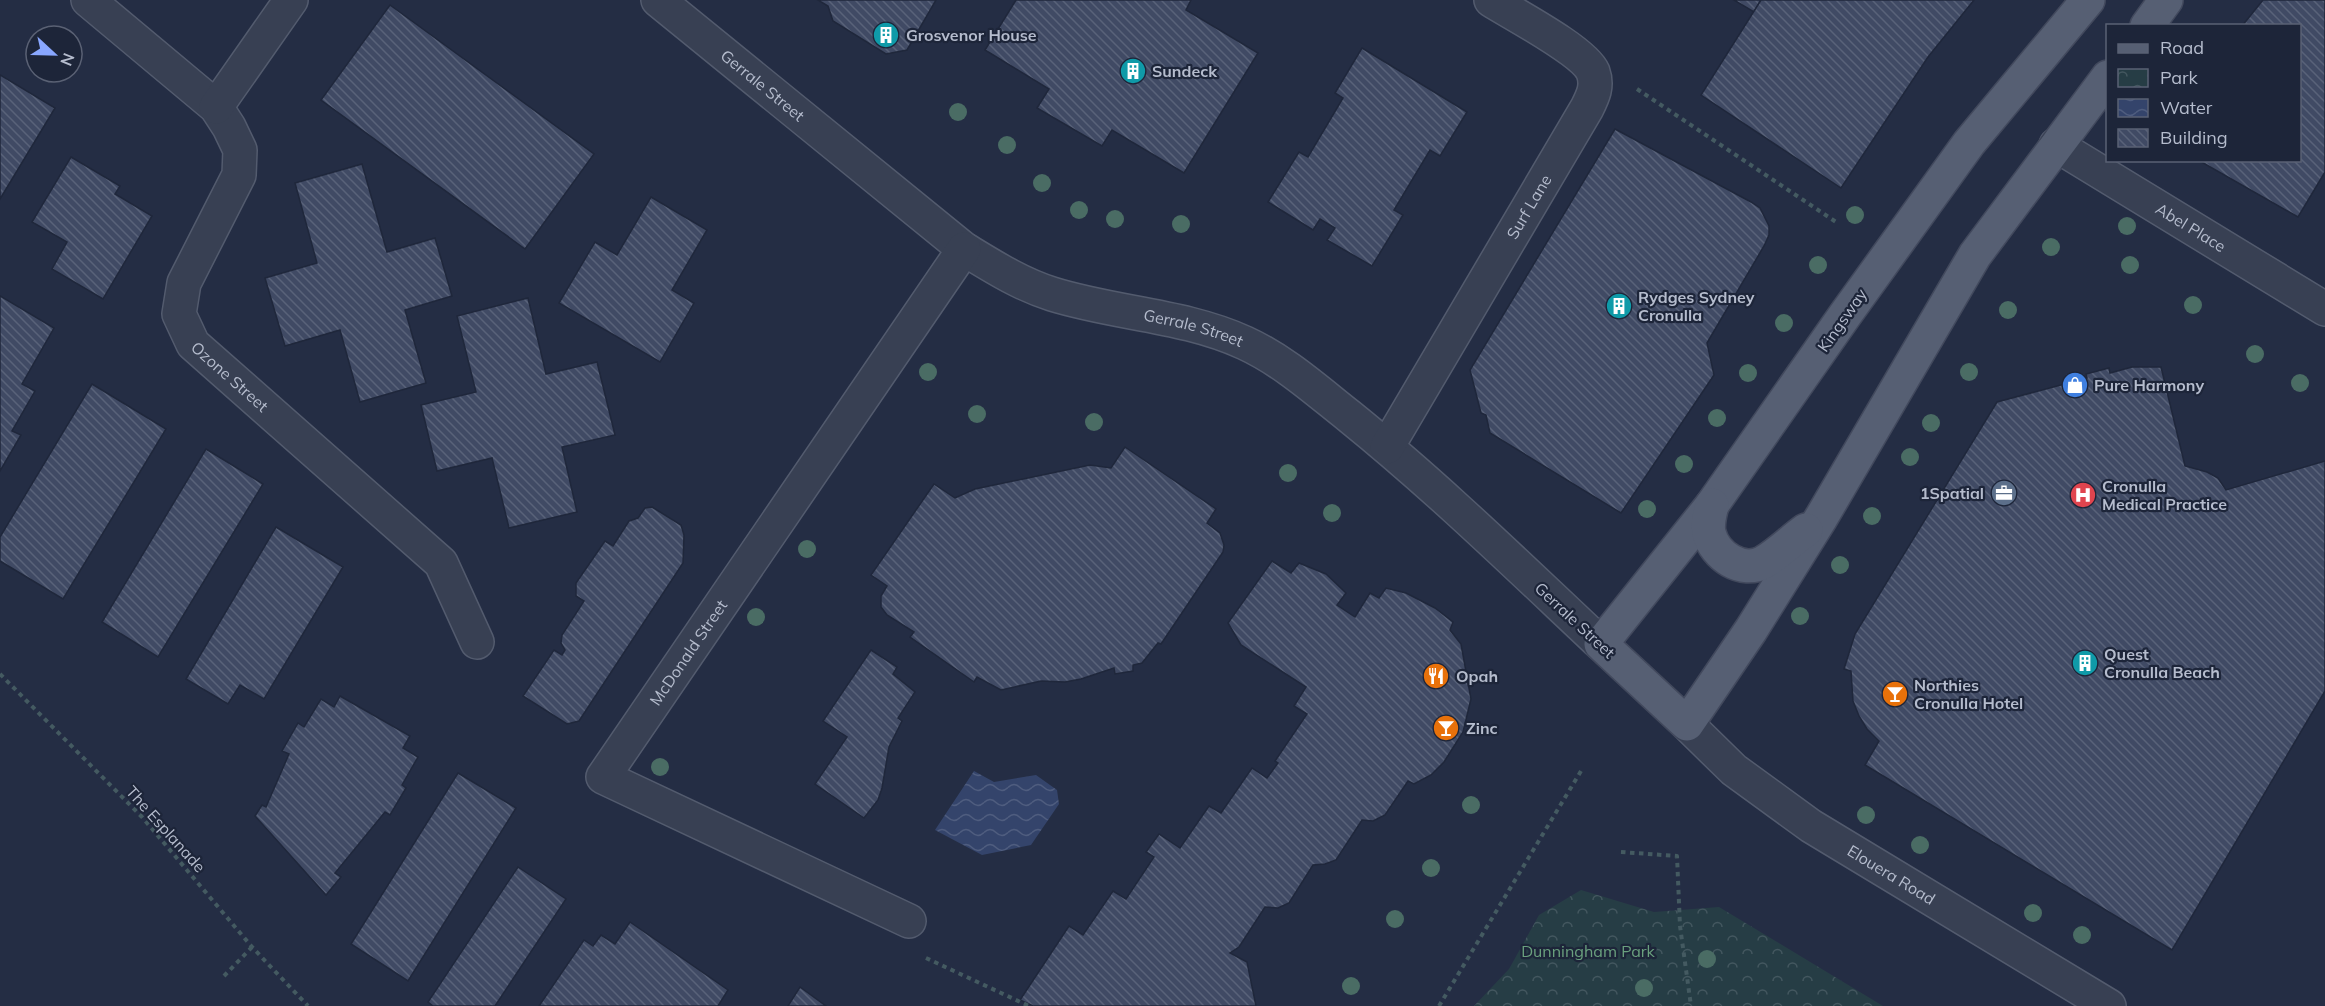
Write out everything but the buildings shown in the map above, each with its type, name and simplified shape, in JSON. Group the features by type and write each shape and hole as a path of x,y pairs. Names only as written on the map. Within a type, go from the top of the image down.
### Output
{"main road":[{"name":"Kingsway","path":"1601,644 1712,505 1969,143 2088,0"},
{"path":"2148,24 2166,0"},
{"path":"1687,724 1751,630 1821,518 1975,255 2106,80"},
{"path":"1712,505 1708,521 1710,535 1715,545 1723,556 1737,564 1749,567 1763,562 1821,518"},
{"name":"Gerrale Street","path":"1601,644 1687,724"}],"street":[{"name":"Ozone Street","path":"88,0 216,107 240,150 239,175 184,283 179,314 193,344 441,563 477,642"},
{"path":"216,107 291,0"},
{"name":"Gerrale Street","path":"658,0 964,249 1026,285 1054,294 1206,328 1245,343 1275,360 1308,383 1387,447 1601,644"},
{"path":"1491,0 1581,56 1593,72 1595,83"},
{"name":"Surf Lane","path":"1387,447 1587,108 1595,90 1595,83"},
{"name":"Abel Place","path":"2056,145 2325,309"},
{"name":"McDonald Street","path":"909,921 603,777 964,249"},
{"name":"Elouera Road","path":"1687,724 1734,770 1810,826 2109,1006"}],"path":[{"path":"1595,83 1635,87 1839,224"},
{"name":"The Esplanade","path":"0,674 142,818 252,947 308,1006"},
{"path":"1439,1006 1581,771"},
{"path":"1621,852 1677,856 1680,926 1690,1006"},
{"path":"909,921 925,958 1029,1006"},
{"path":"224,976 252,947"}],"green space":[{"name":"Dunningham Park","path":"1581,890 1654,912 1719,907 1883,1006 1474,1006 1509,969 1539,915"}],"water":[{"path":"974,771 994,782 1036,775 1057,790 1059,804 1031,845 982,855 935,830"}],"place":[{"name":"Grosvenor House","path":"886,35"},
{"name":"Sundeck","path":"1133,71"},
{"name":"Rydges Sydney Cronulla","path":"1619,306"},
{"name":"Pure Harmony","path":"2075,385"},
{"name":"1Spatial","path":"2004,493"},
{"name":"Cronulla Medical Practice","path":"2083,495"},
{"name":"Quest Cronulla Beach","path":"2085,663"},
{"name":"Opah","path":"1436,676"},
{"name":"Northies Cronulla Hotel","path":"1895,694"},
{"name":"Zinc","path":"1446,728"}]}
